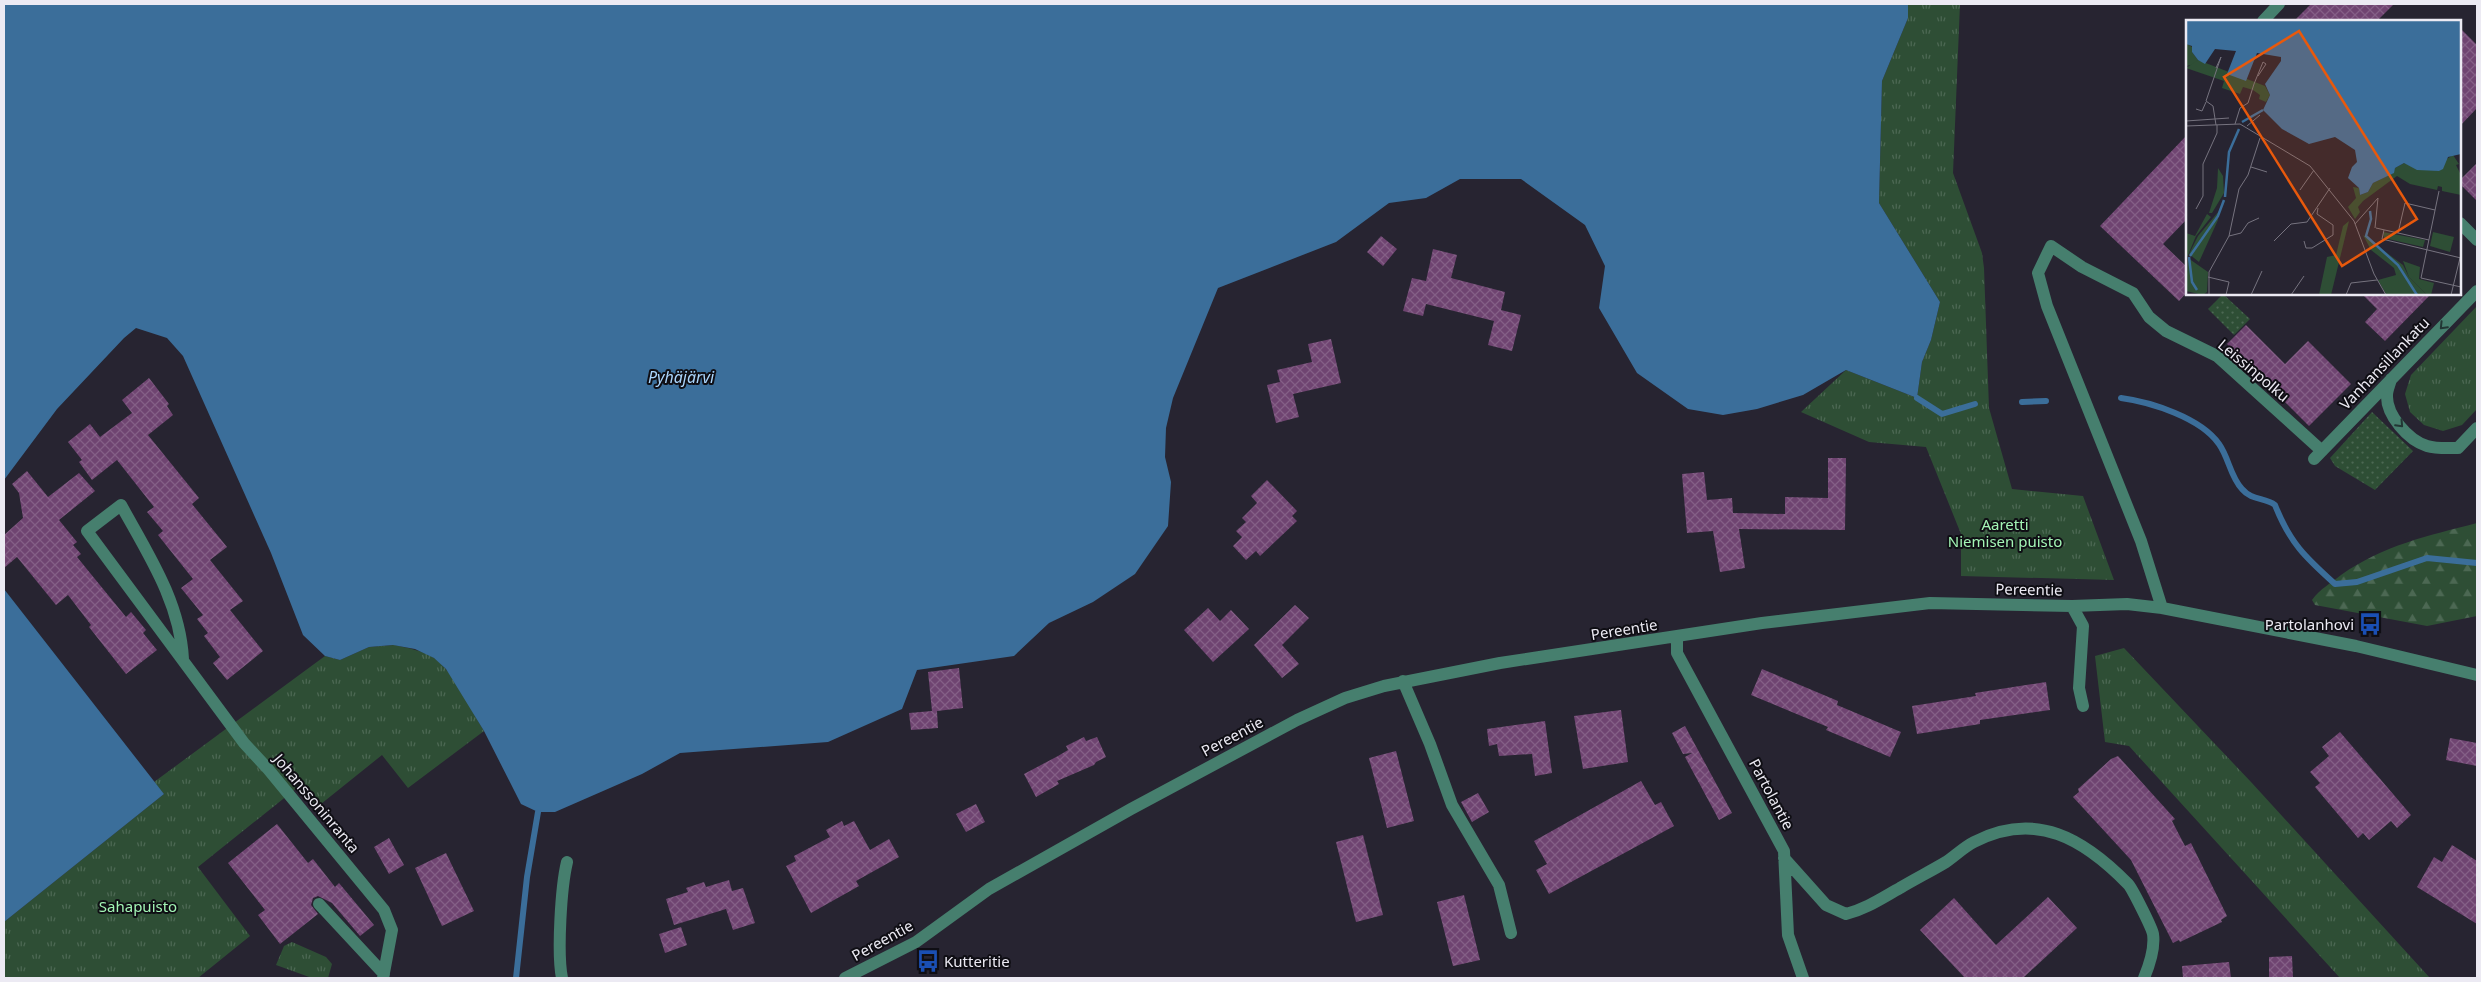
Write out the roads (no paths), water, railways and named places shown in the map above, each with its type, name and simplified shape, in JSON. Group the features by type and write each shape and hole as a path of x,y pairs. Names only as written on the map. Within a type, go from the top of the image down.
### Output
{"street":[{"path":"2264,20 2279,4"},
{"path":"2461,224 2477,240"},
{"name":"Leissinpolku","path":"2162,608 2141,541 2047,306 2038,273 2051,246 2082,267 2132,293 2149,317 2166,331 2217,356 2311,441 2318,455"},
{"name":"Vanhansillankatu","path":"2318,455 2477,291"},
{"path":"2391,380 2387,396 2395,421 2416,440 2425,445 2440,448 2458,448 2477,428"},
{"name":"Johanssoninranta","path":"183,658 182,637 177,614 154,563 121,505 87,531 183,658 244,743 268,769 384,910 392,930 383,976"},
{"name":"Pereentie","path":"845,978 916,942 989,889 1251,745 1345,698 1403,681 1442,676 1500,663 1858,610 1930,603 2072,606 2126,604 2162,608 2356,646 2477,675"},
{"path":"2072,606 2083,626 2079,688 2083,706"},
{"name":"Partolantie","path":"1677,637 1677,653 1784,851 1788,935 1803,978"},
{"path":"1403,681 1430,744 1452,805 1499,885 1511,933"},
{"path":"1784,858 1826,905 1846,914 1864,909 1945,862 1974,842 1992,835 2038,827 2060,833 2102,859 2130,886 2153,934 2149,966 2144,978"},
{"path":"562,978 563,877 567,862"},
{"path":"319,904 383,976"}],"water":[{"name":"Pyhäjärvi","path":"4,4 1908,4 1908,18 1882,81 1879,203 1940,302 1931,340 1922,362 1917,398 1846,370 1803,395 1757,409 1723,415 1688,409 1637,373 1599,308 1605,266 1585,225 1521,179 1460,179 1426,198 1389,203 1336,242 1218,288 1173,398 1166,428 1165,457 1171,482 1168,526 1135,574 1093,602 1049,623 1014,656 917,670 902,709 828,742 680,753 642,774 555,812 538,812 521,804 484,731 446,669 434,658 415,649 393,645 369,647 340,660 325,656 303,635 271,553 183,356 167,338 136,328 124,338 57,409 4,480"},
{"path":"4,589 164,794 4,922"}],"waterway":[{"path":"1917,398 1942,414 1975,404"},
{"path":"2121,398 2160,407 2188,419 2211,435 2222,449 2242,489 2254,497 2275,505 2286,530 2299,549 2335,584 2357,582 2427,558 2477,563"},
{"path":"2022,402 2046,401"},
{"path":"516,978 527,877 538,812"}],"place":[{"name":"Partolanhovi","path":"2370,624"},
{"name":"Kutteritie","path":"928,961"}],"park label":[{"name":"Aaretti Niemisen puisto","path":"2005,532"},
{"name":"Sahapuisto","path":"138,906"}]}
